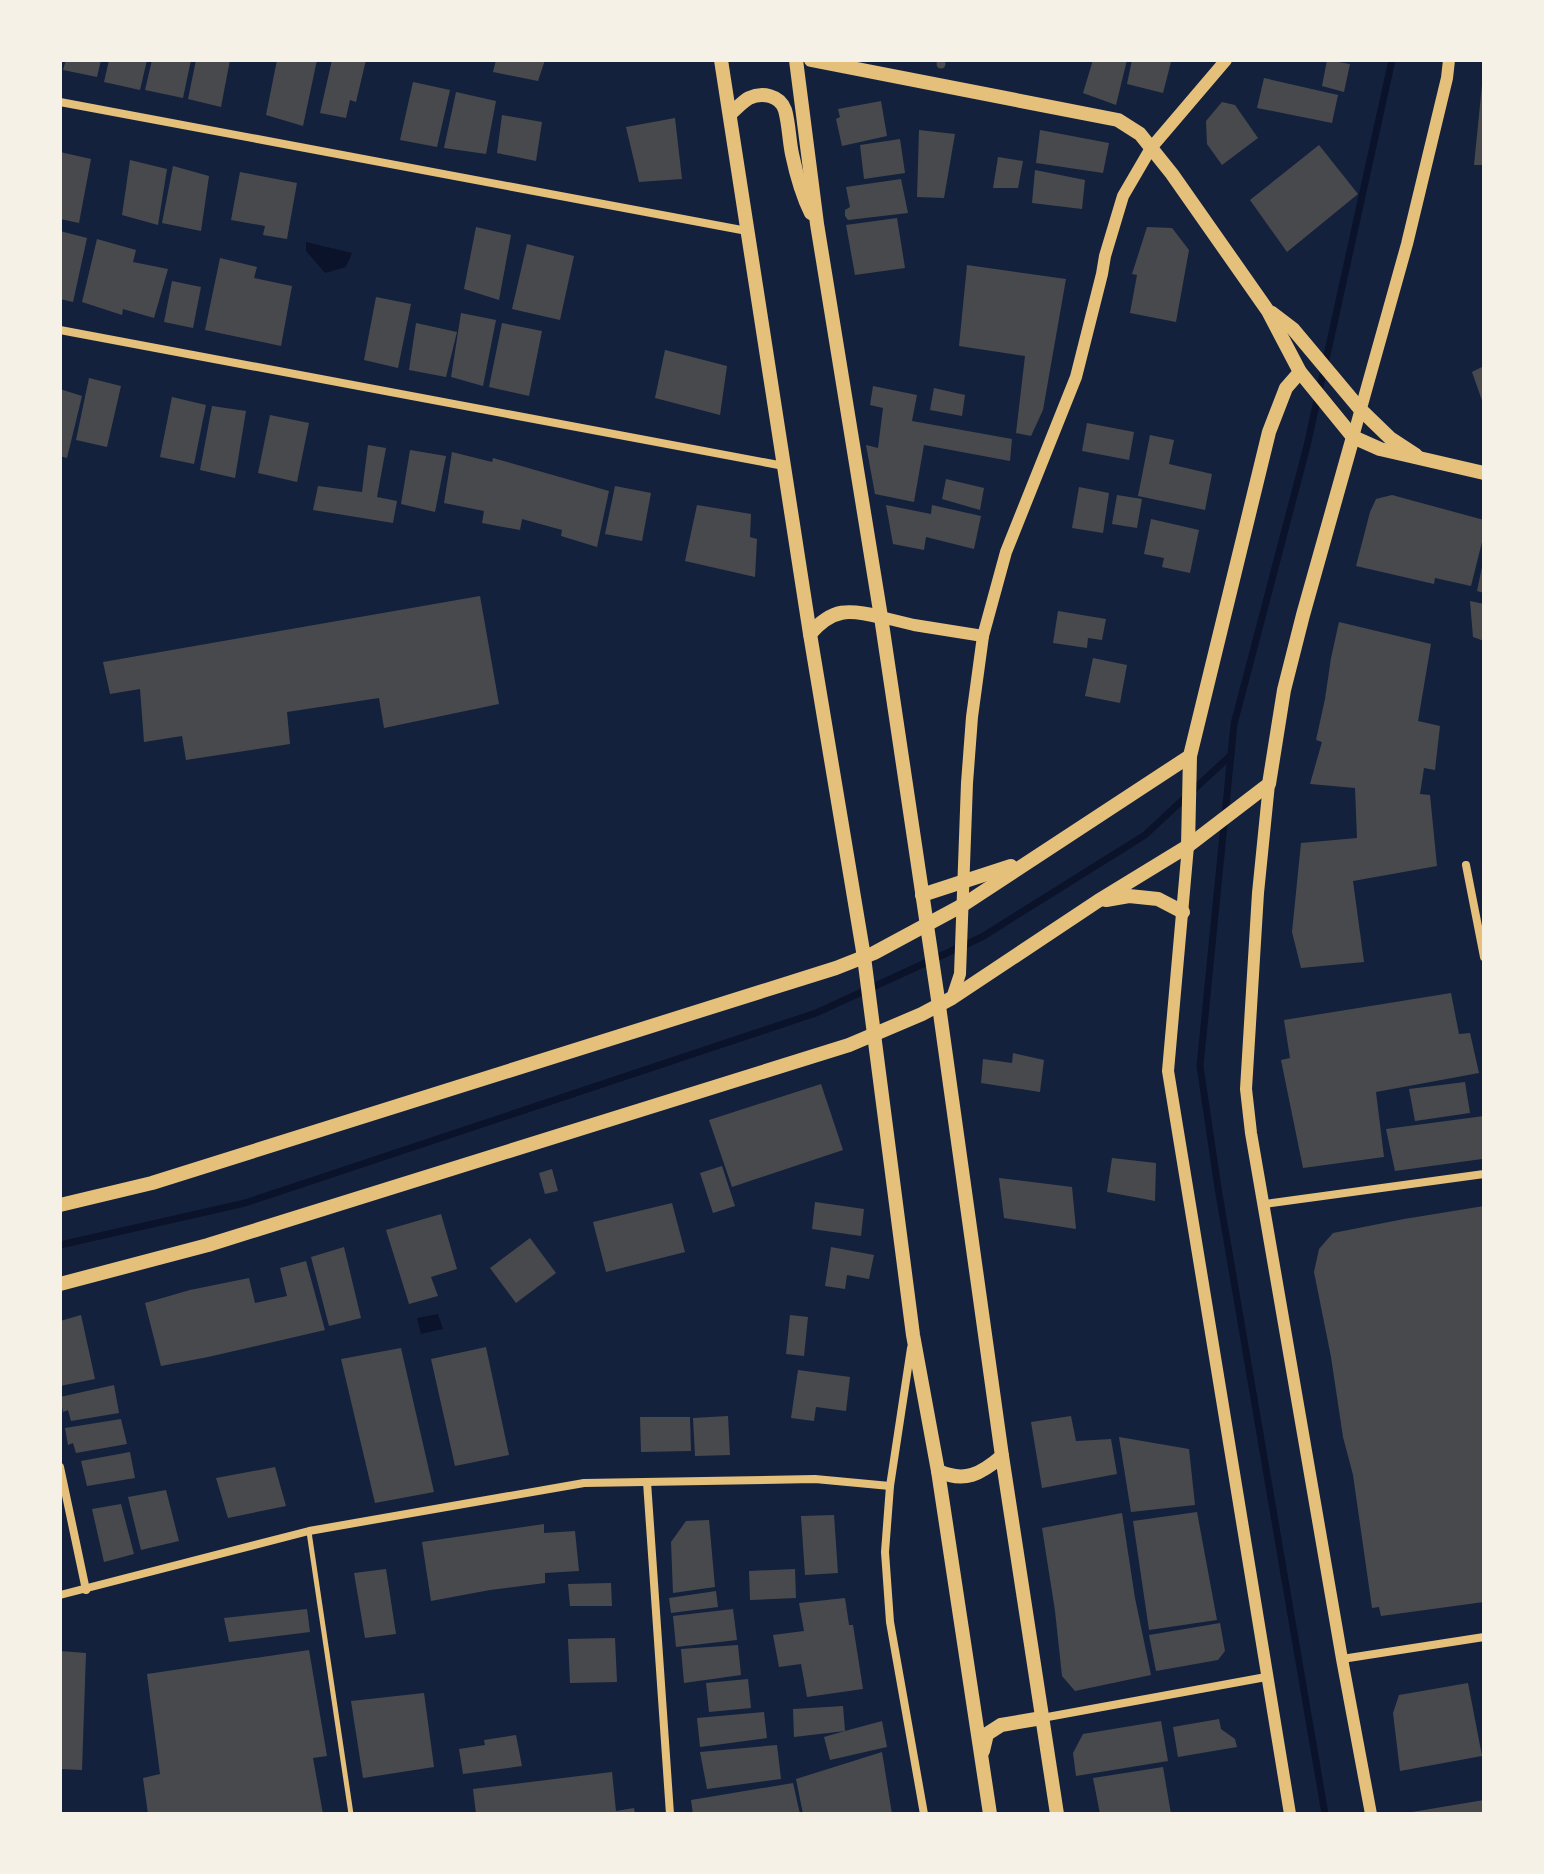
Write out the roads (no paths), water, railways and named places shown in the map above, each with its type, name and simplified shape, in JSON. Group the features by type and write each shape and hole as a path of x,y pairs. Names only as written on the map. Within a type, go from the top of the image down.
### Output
{"main road":[{"path":"721,60 810,634 864,957 913,1335 938,1471 990,1814"},
{"path":"796,60 817,224 881,617 922,895 946,1002 1002,1456 1057,1814"},
{"path":"811,60 1118,120 1140,134 1172,174 1268,311 1300,372 1353,437 1380,449 1484,473"},
{"path":"730,114 753,96 765,95 782,103 800,183 817,224"},
{"path":"1268,311 1293,329 1360,409 1390,438 1419,457"},
{"path":"1300,372 1337,379"},
{"path":"1188,846 1190,756 1269,432 1286,388 1300,372"},
{"path":"60,1284 208,1245 838,1049 946,1002 1098,901 1188,846 1269,784 1284,690 1353,437"},
{"path":"810,634 822,620 844,611 881,617"},
{"path":"60,1205 167,1178 864,957 963,905 1190,756"},
{"path":"922,895 1030,859"},
{"path":"1098,901 1129,896 1158,899 1183,912"},
{"path":"938,1471 948,1476 979,1473 1002,1456"},
{"path":"982,1762 987,1734 1001,1725 1042,1718"}],"street":[{"path":"946,1002 960,974 972,717 983,636 1006,552 1076,377 1123,196 1151,148 1226,60"},
{"path":"1353,437 1407,244 1449,60"},
{"path":"60,102 747,231"},
{"path":"60,330 784,466"},
{"path":"881,617 983,636"},
{"path":"1269,784 1258,893 1246,1089 1251,1133 1371,1814"},
{"path":"1188,846 1168,1071 1290,1814"},
{"path":"1466,865 1484,957"},
{"path":"1265,1204 1484,1174"},
{"path":"913,1335 890,1486 885,1552 890,1622 924,1814"},
{"path":"60,1467 86,1590"},
{"path":"60,1595 309,1531 584,1483 815,1479 890,1486"},
{"path":"647,1482 670,1814"},
{"path":"1342,1659 1484,1637"},
{"path":"1042,1718 1266,1677"}],"lane":[{"path":"309,1531 351,1814"}],"water":[{"path":"306,242 352,253 346,267 325,273 306,251"},
{"path":"438,1314 443,1329 421,1334 417,1318"}],"waterway":[{"path":"1325,1814 1200,1066 1234,724 1307,446 1392,60"},
{"path":"60,1245 245,1203 816,1013 982,937 1145,835 1231,755"}]}
